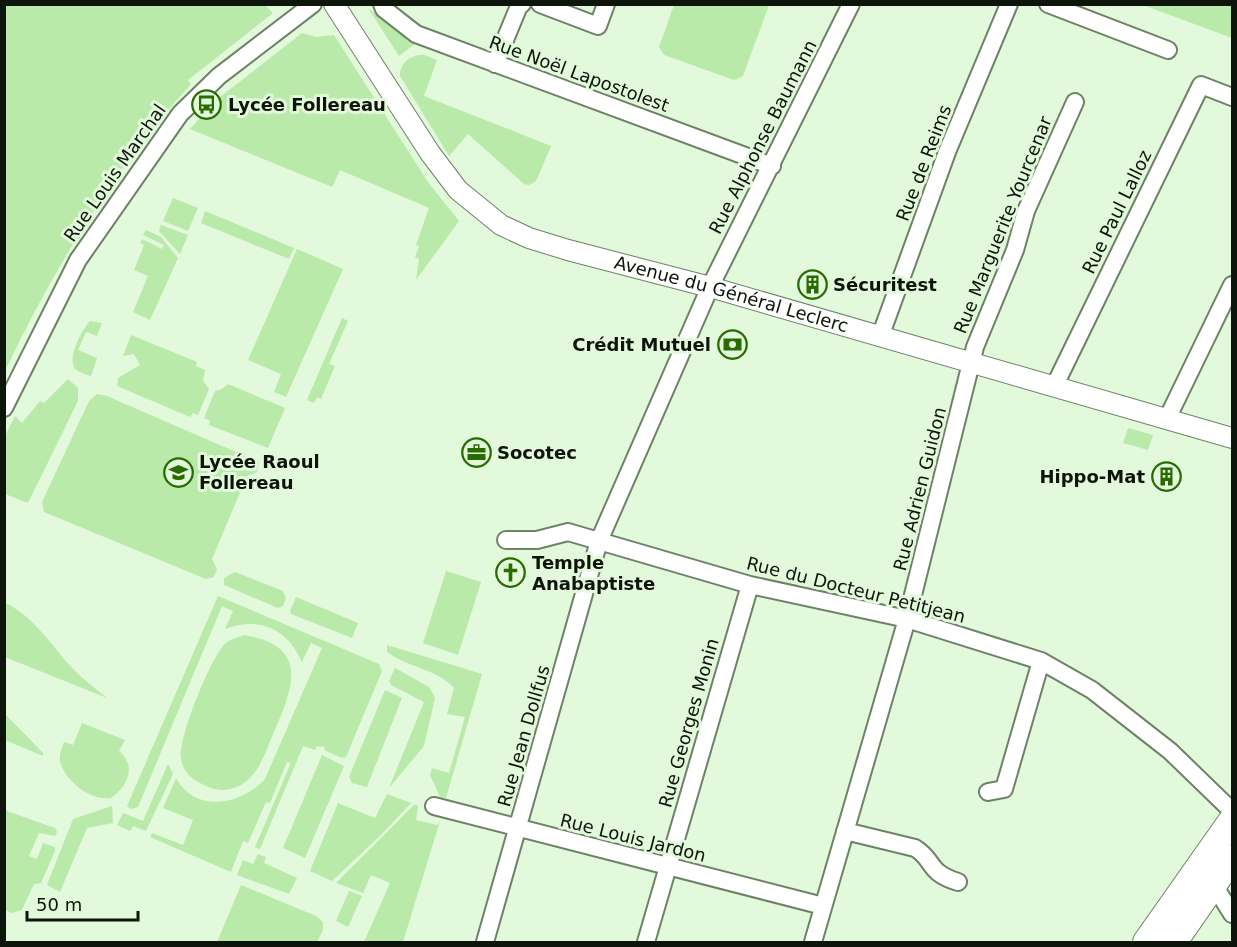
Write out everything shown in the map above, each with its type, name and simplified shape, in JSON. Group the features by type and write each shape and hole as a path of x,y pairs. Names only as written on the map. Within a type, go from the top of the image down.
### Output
{"main road":[{"path":"1156,940 1204,880 1233,820"},
{"path":"1204,880 1233,858"}],"street":[{"name":"Rue Louis Marchal","path":"4,408 78,260 180,114 219,76 313,4"},
{"name":"Avenue du Général Leclerc","path":"334,4 430,153 458,190 481,211 529,238 710,287 1233,438"},
{"name":"Rue Noël Lapostolest","path":"382,4 384,9 416,34 772,166"},
{"path":"495,64 519,6 522,4"},
{"path":"540,4 598,26 606,4"},
{"name":"Rue Alphonse Baumann","path":"710,287 851,4"},
{"name":"Rue de Reims","path":"880,337 947,152 1009,4"},
{"path":"1048,4 1168,50"},
{"name":"Rue Paul Lalloz","path":"1054,387 1201,85 1233,97"},
{"name":"Rue Marguerite Yourcenar","path":"972,363 975,347 1015,250 1026,211 1075,102"},
{"path":"1167,419 1233,285"},
{"name":"Rue Jean Dollfus","path":"485,942 599,541 710,287"},
{"name":"Rue Adrien Guidon","path":"813,942 907,619 972,363"},
{"path":"506,540 537,540 568,532 599,541"},
{"name":"Rue du Docteur Petitjean","path":"599,541 750,585 907,619 1041,661 1092,690 1170,751 1233,811"},
{"name":"Rue Georges Monin","path":"646,942 750,585"},
{"path":"988,792 1004,789 1041,661"},
{"name":"Rue Louis Jardon","path":"434,806 823,906"},
{"path":"845,831 915,848 922,852 933,870 941,877 958,882"},
{"path":"1204,880 1233,914"}],"green space":[{"path":"5,4 264,4 273,13 188,80 191,84 136,150 65,257 5,371"},
{"path":"674,5 769,5 743,76 734,80 664,55 659,47"},
{"path":"1143,5 1232,5 1232,38"},
{"path":"368,8 415,44 399,56"},
{"path":"302,33 316,37 334,35 428,182 459,221 416,280 419,259 415,257 419,247 416,245 429,208 340,170 332,187 190,129 215,101"},
{"path":"425,55 437,60 424,96 551,146 536,181 529,185 524,184 468,134 449,156 400,76 407,60"},
{"path":"173,198 198,208 188,231 163,221"},
{"path":"205,211 294,248 289,259 201,223"},
{"path":"161,225 188,235 180,254 159,231"},
{"path":"146,230 161,237 178,258 150,320 133,312 148,276 134,270 144,245 140,243 142,239 162,249 164,245 143,235"},
{"path":"297,249 343,269 286,397 274,392 281,374 248,360"},
{"path":"342,318 348,321 329,364 335,366 321,399 317,397 314,403 307,400"},
{"path":"90,321 102,323 97,336 86,332 78,350 97,358 91,376 77,370 73,362 77,343"},
{"path":"131,335 197,362 196,366 205,370 203,381 209,389 198,415 193,413 190,417 117,386 118,378 140,365 134,354 123,356"},
{"path":"68,379 78,388 78,401 28,503 5,494 5,436 15,416 22,423 40,401 44,403"},
{"path":"228,384 285,408 268,448 209,425 210,421 204,418 215,391"},
{"path":"97,394 107,396 259,462 257,472 247,476 212,559 217,569 214,577 206,579 44,512 42,502 89,401"},
{"path":"1128,428 1153,435 1148,450 1123,443"},
{"path":"446,571 481,582 458,655 423,643"},
{"path":"235,572 283,591 286,598 283,606 278,608 224,585 224,578"},
{"path":"218,596 379,664 382,671 346,757 342,758 324,750 325,747 317,746 315,750 303,746 260,849 255,847 291,763 287,762 270,803 266,802 248,843 243,841 231,872 136,831 150,837 152,833 183,845 193,820 163,808 176,778 195,797 219,802 244,795 265,779 322,648 311,643 302,662 289,641 271,628 249,624 225,629 233,611 222,606 138,807 131,809 127,806"},
{"path":"296,597 358,623 352,638 291,614 290,611"},
{"path":"4,602 36,625 78,674 107,698 5,657"},
{"path":"244,635 265,641 280,649 288,659 291,671 290,685 280,717 256,771 239,786 219,790 200,783 188,774 183,767 181,749 190,717 213,662 227,642"},
{"path":"387,645 482,674 446,798 440,797 430,775 432,768 449,773 465,717 447,714 454,688 439,676 404,662 387,652"},
{"path":"395,668 429,687 435,698 424,746 389,788 424,702 391,685 389,681"},
{"path":"385,690 402,698 367,787 352,783 349,777"},
{"path":"4,713 43,753 43,756 5,740"},
{"path":"82,723 125,740 119,751 128,763 128,776 122,788 111,798 95,796 80,788 67,776 60,761 64,742 73,745"},
{"path":"322,755 344,766 305,858 283,848"},
{"path":"168,764 173,774 146,831 133,826 130,831 117,825 123,813 143,821"},
{"path":"387,794 411,803 332,881 310,871 338,803 375,818"},
{"path":"415,804 418,806 416,820 437,825 440,821 403,942 364,942 390,883 371,875 363,893 336,883"},
{"path":"112,806 113,823 87,828 60,892 47,885 73,819"},
{"path":"4,810 55,828 57,832 55,836 39,833 29,856 37,859 43,843 55,847 55,851 41,883 34,884 22,910 11,913 5,910"},
{"path":"258,854 266,857 264,863 297,878 289,894 237,875 243,860 253,864"},
{"path":"241,885 316,916 323,922 323,930 317,942 217,942"},
{"path":"349,891 362,896 348,927 336,921"}],"place":[{"name":"Lycée Follereau","path":"207,105"},
{"name":"Sécuritest","path":"812,285"},
{"name":"Crédit Mutuel","path":"732,345"},
{"name":"Socotec","path":"476,453"},
{"name":"Lycée Raoul Follereau","path":"178,472"},
{"name":"Hippo-Mat","path":"1166,477"},
{"name":"Temple Anabaptiste","path":"511,573"}]}
